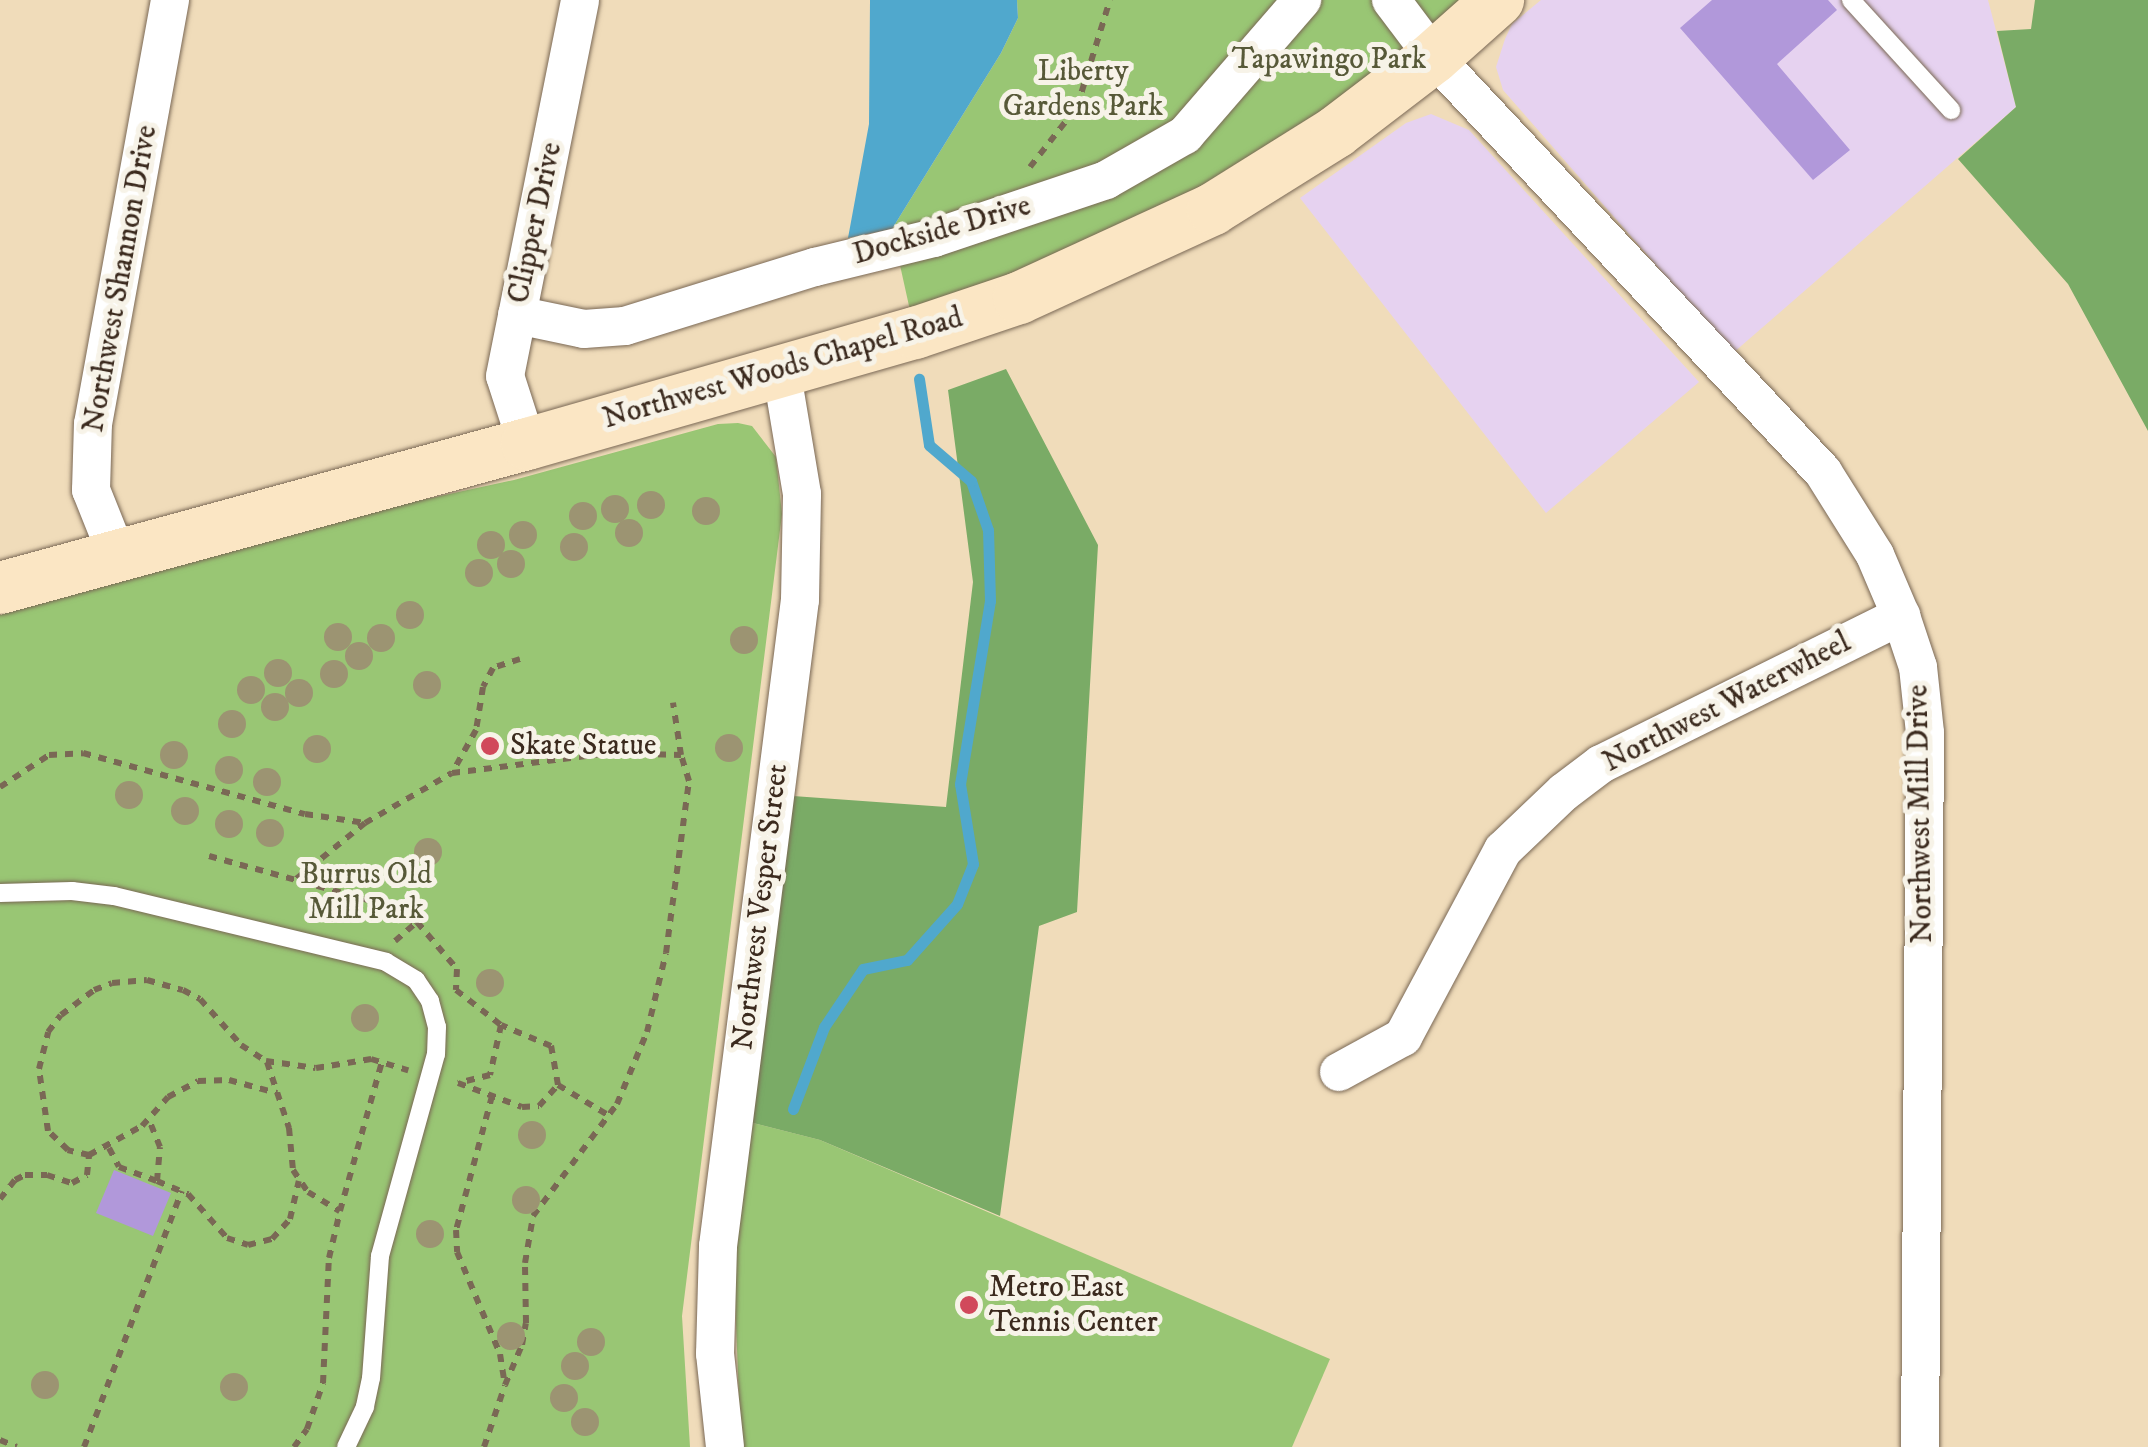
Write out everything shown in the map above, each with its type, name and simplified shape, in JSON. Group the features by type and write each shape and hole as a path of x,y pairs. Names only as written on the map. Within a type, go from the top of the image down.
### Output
{"main road":[{"name":"Northwest Woods Chapel Road","path":"0,588 527,444 915,333 1019,298 1105,262 1227,200 1336,132 1434,57 1498,0"}],"street":[{"name":"Northwest Shannon Drive","path":"117,555 91,490 93,424 170,0"},
{"name":"Clipper Drive","path":"527,444 505,376 580,0"},
{"name":"Dockside Drive","path":"517,315 584,329 624,326 815,268 934,238 1106,180 1184,136 1302,0"},
{"name":"Northwest Mill Drive","path":"1390,0 1434,57 1823,472 1876,554 1901,616 1918,667 1925,734 1920,1447"},
{"name":"Northwest Vesper Street","path":"725,1447 715,1354 718,1246 800,600 802,494 782,369"},
{"name":"Northwest Waterwheel","path":"1339,1072 1403,1037 1503,850 1564,792 1600,764 1901,616"}],"lane":[{"path":"1851,0 1950,110"},
{"path":"0,893 72,891 114,896 386,962 416,980 430,1001 437,1027 436,1054 380,1256 371,1378 360,1419 346,1447"}],"path":[{"path":"1016,175 1031,166 1077,106 1110,0"},
{"path":"452,772 476,730 483,687 493,668 520,658"},
{"path":"484,1447 526,1323 525,1263 533,1216 608,1115 647,1032 666,953 689,781 680,755 674,703"},
{"path":"0,787 49,754 82,752 305,814 365,823"},
{"path":"296,879 365,823 452,772 610,753 680,755"},
{"path":"209,856 400,909 417,922"},
{"path":"278,1094 229,1080 198,1080 168,1097 149,1120 110,1148 89,1155 68,1150 48,1132 39,1069 48,1032 76,1001 94,990 128,979 183,990 200,999 241,1044 266,1061 316,1068 359,1060 414,1071"},
{"path":"558,1085 539,1106 522,1107 458,1082 490,1075 501,1025 551,1046 558,1085 608,1115"},
{"path":"266,1061 300,1182 308,1192 340,1211"},
{"path":"294,1447 306,1429 323,1383 329,1258 382,1062"},
{"path":"492,1096 456,1230 457,1252 500,1354 505,1385"},
{"path":"149,1120 160,1146 157,1181"},
{"path":"110,1148 119,1166 182,1191 201,1203 227,1238 238,1244 260,1244 272,1239 290,1219 300,1182"},
{"path":"0,1199 15,1180 26,1175 80,1182 87,1174 89,1155"},
{"path":"84,1447 182,1191"},
{"path":"0,1440 17,1447"}],"shaded area":[{"path":"1541,0 1988,0 2016,107 1733,353 1503,90 1496,67 1505,39 1512,24"},
{"path":"1431,114 1469,130 1699,382 1546,513 1300,198 1406,123"}],"green space":[{"path":"1017,0 1502,0 1336,132 915,333 892,229 1001,53 1018,18"},
{"path":"2035,0 2148,0 2148,431 2068,284 1958,159 2016,107 1997,31 2031,29"},
{"path":"1006,369 1098,545 1077,912 1039,926 1000,1216 820,1140 749,1122 793,796 946,807 973,582 948,390"},
{"name":"Burrus Old Mill Park","path":"718,424 752,426 776,457 782,514 682,1316 690,1447 0,1447 0,615 325,521 514,480"},
{"name":"Metro East Tennis Center","path":"749,1122 820,1140 1330,1359 1292,1447 741,1447 733,1251"}],"water":[{"path":"870,0 1017,0 1018,18 1001,53 892,229 848,238 869,124"}],"building":[{"path":"1712,0 1828,0 1837,10 1777,64 1850,150 1813,180 1680,28"},
{"path":"114,1170 171,1193 153,1236 96,1213"}],"waterway":[{"path":"793,1109 824,1027 863,969 907,960 957,904 973,864 960,784 990,601 988,530 971,481 929,445 919,379"}],"place":[{"name":"Skate Statue","path":"490,746"},
{"name":"Metro East Tennis Center","path":"969,1305"}],"park label":[{"name":"Tapawingo Park","path":"1329,60"},
{"name":"Liberty Gardens Park","path":"1083,89"}]}
